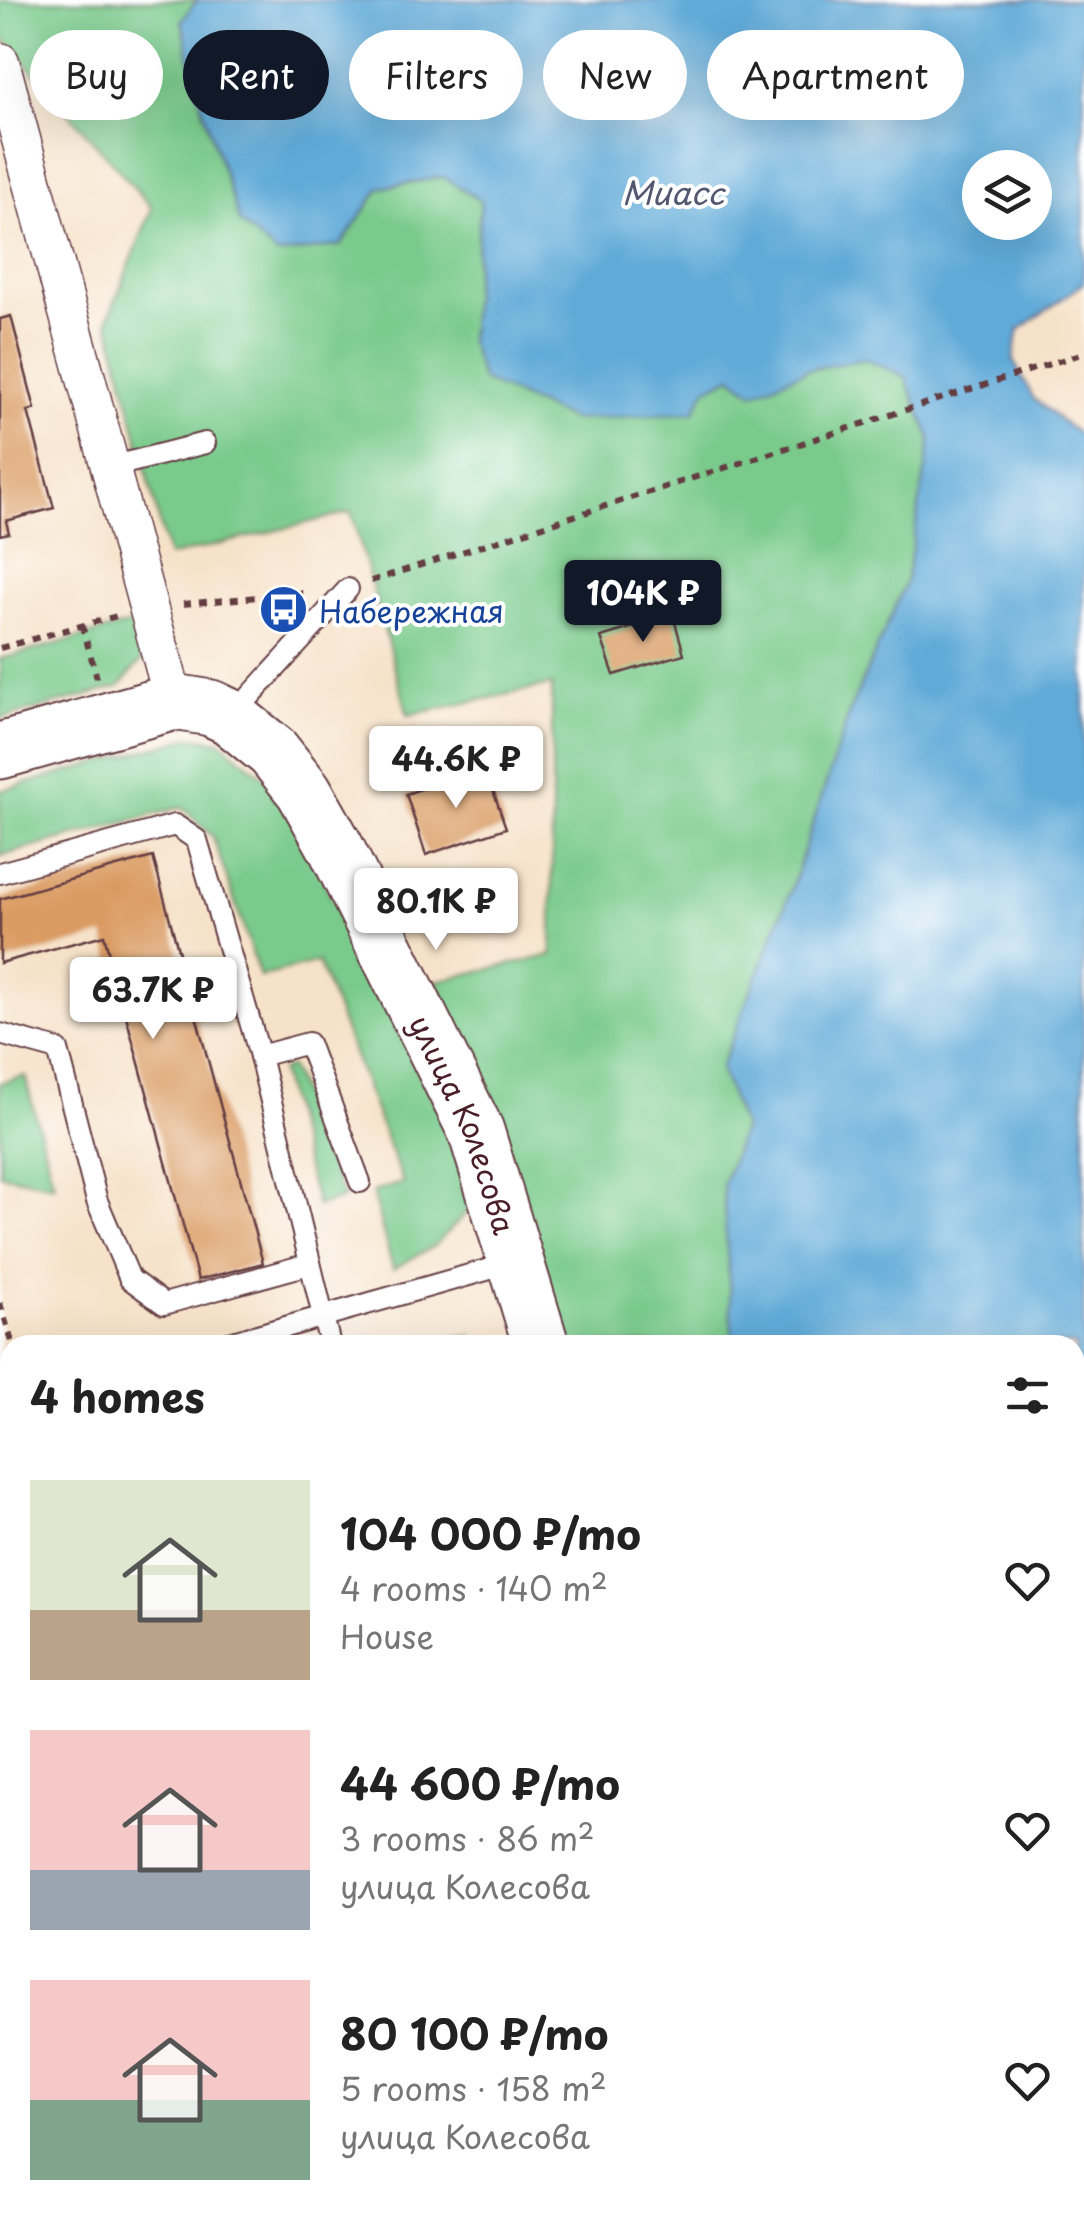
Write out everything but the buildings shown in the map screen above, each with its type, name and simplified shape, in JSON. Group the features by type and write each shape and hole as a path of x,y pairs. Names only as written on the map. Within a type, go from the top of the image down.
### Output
{"street":[{"path":"0,62 10,136 111,468 174,702 0,751"},
{"name":"улица Колесова","path":"174,702 210,708 230,717 274,752 304,791 476,1131 538,1335"}],"lane":[{"path":"111,468 205,443"},
{"path":"230,717 348,589"},
{"path":"0,873 175,826 197,840 260,1056 327,1335"},
{"path":"0,1034 58,1050 97,1201 130,1279 164,1304 309,1264"},
{"path":"260,1056 308,1043 360,1182"},
{"path":"256,1335 517,1262"}],"path":[{"path":"348,589 1084,353"},
{"path":"0,1302 9,1335"}],"green space":[{"path":"0,0 197,0 182,20 183,120 207,120 240,223 341,245 380,188 443,177 481,201 469,340 706,389 732,376 755,392 806,370 864,359 905,376 931,439 906,582 852,705 790,893 720,1069 743,1127 723,1185 732,1335 558,1335 492,1127 436,981 552,955 552,685 408,715 351,512 168,557 108,319 152,208 75,120 163,120 163,30 30,30 30,68 0,34"},
{"path":"138,622 142,660 119,687 0,719 0,659"},
{"path":"191,737 220,741 277,787 458,1149 469,1210 434,1246 393,1269 372,1192 403,1183 318,962 260,977 213,837 182,807 0,856 0,791"},
{"path":"290,1067 344,1198 317,1206 280,1071"},
{"path":"25,1076 54,1185 0,1174 0,1083"}],"water":[{"name":"Миасс","path":"197,0 1084,0 1084,283 1019,330 1013,360 1034,399 1084,439 1084,1335 732,1335 723,1185 743,1127 720,1069 790,893 852,705 906,582 931,439 905,376 864,359 806,370 754,393 731,376 706,389 694,412 572,420 482,380 469,340 481,201 443,177 380,188 341,245 277,255 240,223 207,120 329,120 329,30 184,30 182,20"}],"place":[{"name":"Набережная","path":"284,610"}]}
